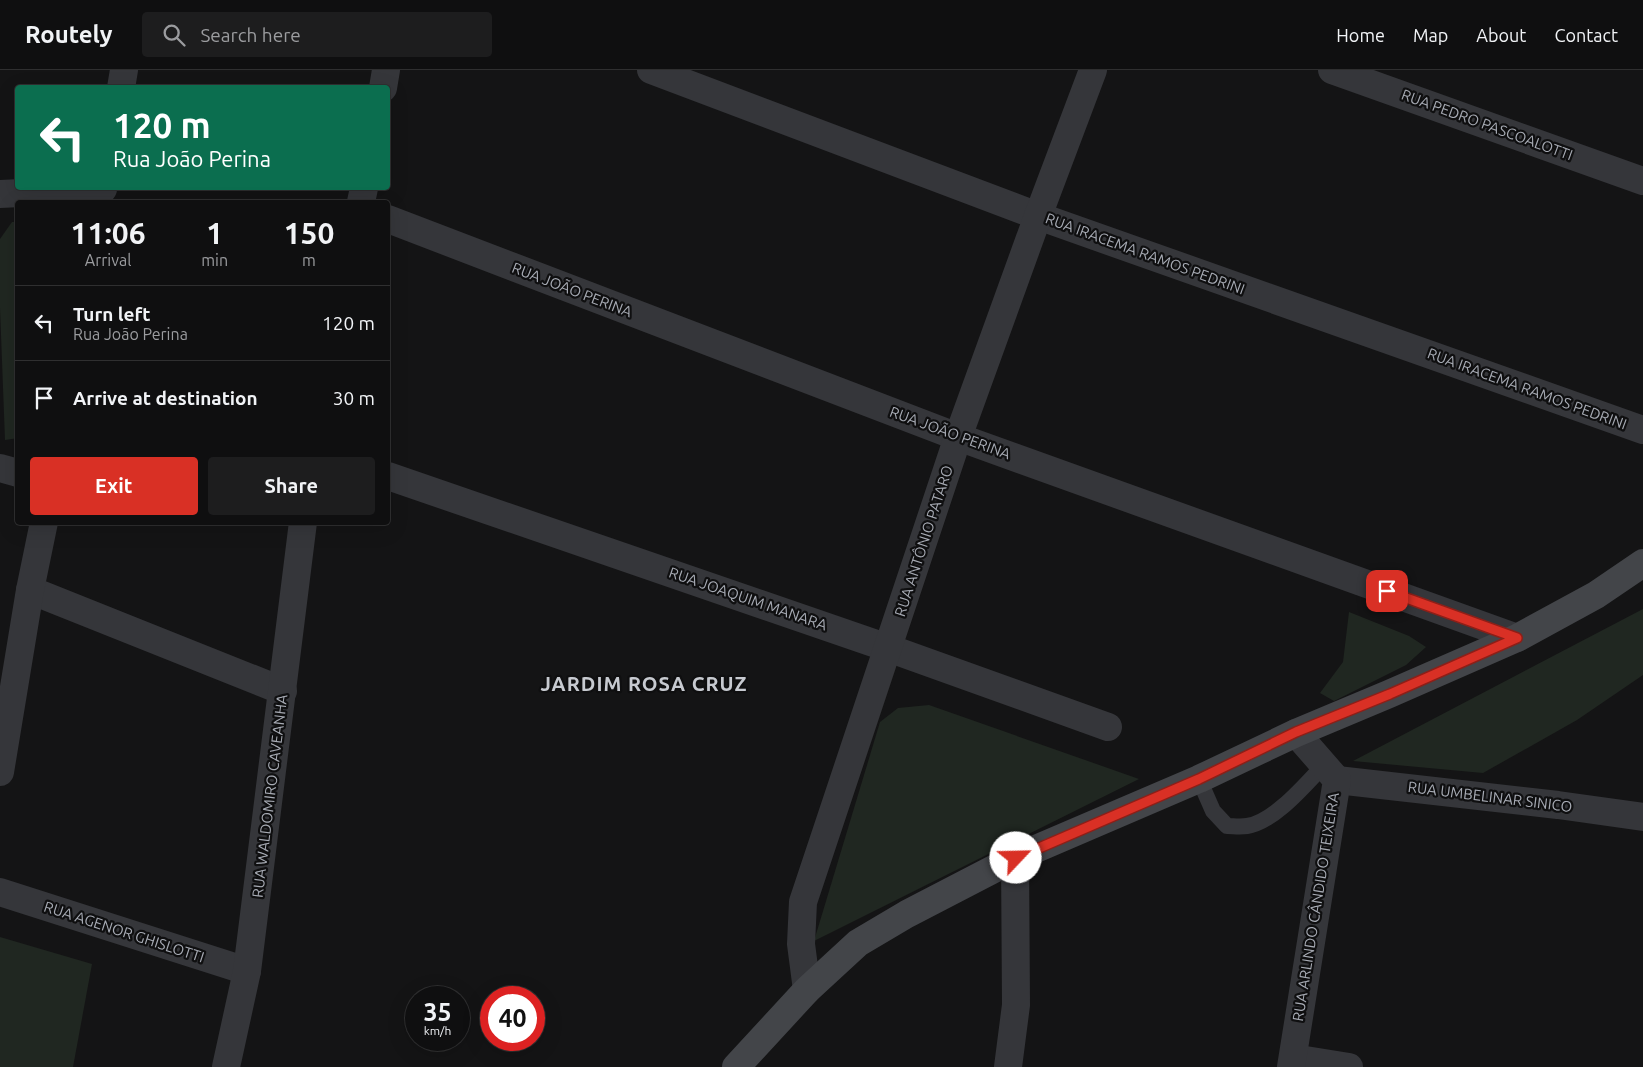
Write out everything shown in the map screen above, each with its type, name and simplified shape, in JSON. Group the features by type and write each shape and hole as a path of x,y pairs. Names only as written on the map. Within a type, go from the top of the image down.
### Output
{"street":[{"path":"122,85 124,70"},
{"path":"384,85 386,70"},
{"name":"RUA IRACEMA RAMOS PEDRINI","path":"651,70 1038,216 1643,430"},
{"name":"RUA ANTÔNIO PATARO","path":"807,990 801,944 803,902 958,437 1093,70"},
{"name":"RUA PEDRO PASCOALOTTI","path":"1332,70 1643,180"},
{"path":"0,194 103,193"},
{"name":"RUA JOÃO PERINA","path":"390,220 958,437 1517,638"},
{"path":"0,468 15,473"},
{"name":"RUA JOAQUIM MANARA","path":"390,477 888,648 1108,727"},
{"path":"1,764 30,590 43,525"},
{"name":"RUA WALDOMIRO CAVEANHA","path":"226,1067 247,971 303,525"},
{"path":"736,1067 807,990 858,943 907,914 1016,858 1199,779 1296,732 1390,694 1517,638 1596,595 1643,563"},
{"path":"30,590 283,691"},
{"path":"1296,732 1330,773"},
{"name":"RUA UMBELINAR SINICO","path":"1330,773 1643,817"},
{"name":"RUA ARLINDO CÂNDIDO TEIXEIRA","path":"1292,1063 1330,773"},
{"path":"1008,1067 1016,1005 1016,858"},
{"name":"RUA AGENOR GHISLOTTI","path":"0,892 247,971"},
{"path":"1292,1063 1349,1067"}],"lane":[{"path":"1199,779 1213,811 1227,826 1248,826 1271,816 1305,785 1330,773"}],"shaded area":[{"path":"12,222 15,222 15,438 5,440 0,308 0,239"},
{"path":"1643,609 1643,675 1577,720 1483,773 1353,761"},
{"path":"1349,612 1409,636 1426,647 1406,665 1334,701 1320,693 1343,662"},
{"path":"929,705 1139,779 814,941 880,722 898,708"},
{"path":"0,937 92,964 73,1067 0,1067"}],"district":[{"name":"JARDIM ROSA CRUZ","path":"644,684"}],"route":[{"path":"1016,858 1199,779 1296,732 1390,694 1517,638 1387,591"}]}
